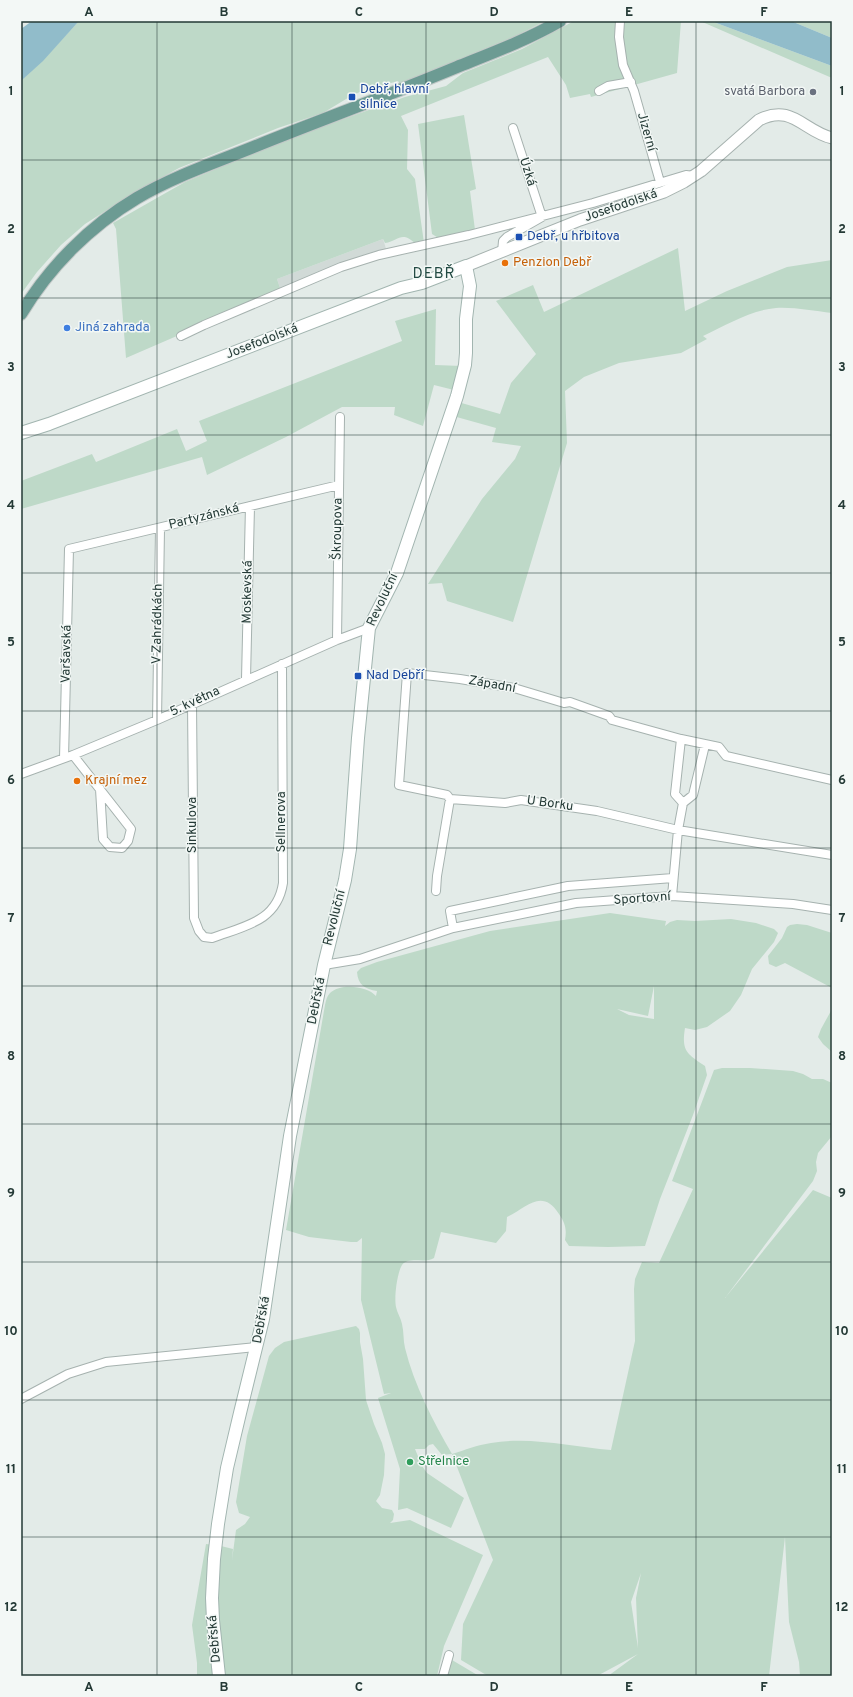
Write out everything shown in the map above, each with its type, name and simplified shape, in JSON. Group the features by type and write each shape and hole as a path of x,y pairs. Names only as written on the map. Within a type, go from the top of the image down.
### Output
{"main road":[{"path":"21,314 47,277 75,245 123,207 156,188 202,167 519,42 560,21"},
{"name":"Josefodolská","path":"22,433 49,424 401,288 422,283 466,266"},
{"name":"Revoluční","path":"324,965 343,886 350,849 358,738 369,628 396,573 457,396 465,365 466,353 466,319 470,286 466,266"},
{"name":"Debřská","path":"219,1676 212,1620 213,1565 218,1524 227,1468 264,1319 290,1136 324,965"}],"street":[{"name":"Jizerní","path":"620,21 619,37 623,65 631,82 660,182"},
{"path":"599,91 608,86 631,82"},
{"name":"Josefodolská","path":"466,266 580,220 664,192 695,176 758,120 765,117 780,114 794,117 824,136 832,138"},
{"name":"Úzká","path":"513,128 542,217"},
{"name":"Josefodolská","path":"181,336 341,267 379,255 469,236 593,203 686,175 695,176"},
{"name":"Josefodolská","path":"502,252 503,241 507,237 542,217"},
{"name":"Škroupova","path":"337,640 340,418"},
{"name":"Partyzánská","path":"69,549 160,529 339,485"},
{"name":"Moskevská","path":"246,679 250,506"},
{"name":"V Zahrádkách","path":"157,720 160,529"},
{"name":"Varšavská","path":"64,758 69,549"},
{"name":"5. května","path":"21,774 73,755 157,720 246,679 369,628"},
{"name":"Sellnerova","path":"212,938 263,919 277,903 281,894 282,664"},
{"name":"Západní","path":"399,785 407,673 460,679 514,688 564,703 570,702 609,716 612,720 681,740 719,747 726,756 832,780"},
{"name":"Sinkulova","path":"192,703 194,918 199,931 204,937 212,938"},
{"path":"681,740 675,794 683,803"},
{"path":"672,896 678,830 683,803 693,795 705,745"},
{"path":"73,755 100,789 131,829 128,841 122,848 110,847 103,839 100,789"},
{"name":"U Borku","path":"399,785 447,795 450,799 504,803 521,800 597,811 678,830 832,855"},
{"path":"436,891 437,876 450,799"},
{"name":"Sportovní","path":"453,928 450,911 568,886 674,878"},
{"name":"Sportovní","path":"324,965 360,959 453,928 576,903 672,896 793,904 832,910"},
{"path":"23,1397 68,1374 106,1362 257,1347"},
{"path":"443,1676 449,1655"}],"shaded area":[{"path":"383,239 387,252 281,291 277,279"}],"green space":[{"path":"79,21 545,21 516,36 400,84 398,81 370,89 366,84 361,87 362,91 323,113 278,128 179,168 134,193 85,224 61,245 37,272 21,294 21,81 43,60"},
{"path":"574,21 681,21 677,73 591,97 590,94 570,98 566,85 548,57 401,116 408,130 407,169 415,179 424,243 416,244 403,237 385,243 383,239 277,279 281,291 126,358 116,229 113,223 185,182 283,141 405,97 446,86 463,73 522,49"},
{"path":"700,21 711,21 832,66 832,78"},
{"path":"791,21 832,21 832,38"},
{"path":"464,115 476,189 470,191 475,230 440,239 432,234 418,124"},
{"path":"678,248 685,311 727,291 787,267 832,260 832,313 783,308 767,309 748,315 703,336 707,339 681,353 619,363 584,377 565,391 567,443 513,622 447,601 442,583 428,584 482,499 515,459 521,446 492,442 496,428 453,416 458,402 500,414 511,383 536,354 496,301 533,285 544,312"},
{"path":"436,309 435,365 462,366 454,390 434,385 423,426 394,415 395,407 342,407 286,437 207,475 202,457 21,509 21,481 92,454 96,462 177,429 186,451 207,441 199,421 402,341 395,321"},
{"path":"610,913 666,921 665,926 670,922 677,920 695,921 731,919 756,923 774,929 778,933 774,942 752,969 741,995 730,1011 707,1027 695,1030 685,1028 684,1042 687,1052 705,1066 707,1075 660,1199 645,1246 569,1246 565,1240 566,1233 563,1220 553,1206 546,1202 540,1201 527,1205 507,1217 506,1231 496,1243 441,1232 434,1258 430,1260 413,1260 405,1262 402,1265 397,1279 395,1303 402,1324 405,1348 413,1376 431,1416 452,1454 442,1455 433,1444 429,1445 425,1449 415,1449 422,1466 427,1473 464,1498 451,1528 407,1508 398,1510 400,1469 378,1398 391,1393 384,1394 361,1300 362,1238 357,1242 351,1242 309,1237 286,1230 328,995 341,988 354,987 367,990 376,996 377,991 363,986 359,980 357,972 361,968 377,962 490,931","holes":["654,986 654,1019 629,1015 617,1009 648,1016"]},
{"path":"797,924 807,925 832,933 832,988 785,963 776,967 769,964 768,956 782,938 787,927"},
{"path":"832,1009 832,1052 818,1037"},
{"path":"722,1068 750,1068 793,1071 812,1079 823,1079 832,1083 832,1136 818,1153 816,1162 817,1171 813,1181 725,1298 813,1190 832,1198 832,1676 800,1676 799,1662 789,1622 785,1537 769,1676 608,1676 638,1654 597,1676 488,1676 461,1660 463,1624 493,1560 452,1454 476,1446 506,1441 536,1441 611,1450 635,1341 635,1279 642,1262 659,1263 693,1189 672,1181 714,1070","holes":["641,1573 636,1598 638,1648 631,1602"]},
{"path":"356,1326 360,1333 366,1400 385,1454 384,1475 380,1495 376,1501 382,1508 392,1510 394,1514 393,1520 390,1523 410,1520 483,1555 444,1646 437,1676 221,1676 217,1650 217,1545 233,1549 232,1560 236,1530 245,1524 250,1517 239,1513 236,1502 247,1436 269,1356 275,1348 284,1342"},
{"path":"206,1544 214,1545 217,1676 197,1676 197,1663 192,1625"},
{"path":"452,1660 479,1676 448,1676"}],"water":[{"path":"32,21 79,21 43,61 21,81 21,29"},
{"path":"711,21 791,21 832,38 832,66"}],"place":[{"name":"svatá Barbora","path":"813,92"},
{"name":"Debř, hlavní silnice","path":"352,97"},
{"name":"Debř, u hřbitova","path":"519,237"},
{"name":"Penzion Debř","path":"505,263"},
{"name":"Jiná zahrada","path":"67,328"},
{"name":"Nad Debří","path":"358,676"},
{"name":"Krajní mez","path":"77,781"},
{"name":"Střelnice","path":"410,1462"}],"district":[{"name":"DEBŘ","path":"434,274"}]}
